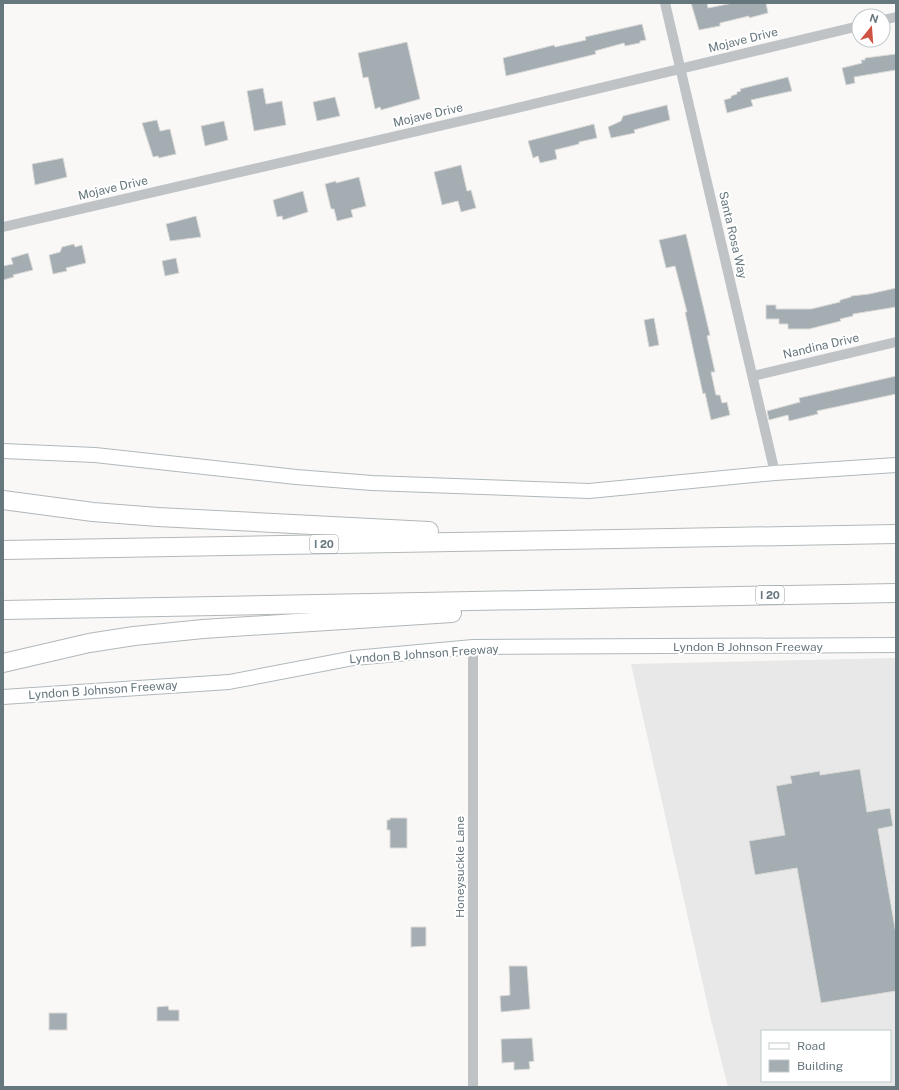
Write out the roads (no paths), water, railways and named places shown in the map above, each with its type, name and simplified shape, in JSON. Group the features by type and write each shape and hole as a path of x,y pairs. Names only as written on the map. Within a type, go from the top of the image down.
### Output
{"highway":[{"path":"3,500 93,512 242,522 354,528 646,538"},
{"name":"I 20","path":"3,550 896,534"},
{"name":"I 20","path":"3,610 896,593"},
{"path":"3,663 67,648 134,636 202,629 344,621 645,598"}],"main road":[{"path":"3,451 95,455 296,477 372,483 589,491 775,473 896,465"},
{"name":"Lyndon B Johnson Freeway","path":"3,697 229,682 354,658 473,647 896,645"}],"street":[{"name":"Santa Rosa Way","path":"664,3 775,473"},
{"name":"Mojave Drive","path":"3,227 680,70 851,28"},
{"name":"Nandina Drive","path":"753,376 896,342"},
{"name":"Honeysuckle Lane","path":"473,647 473,1087"}]}
